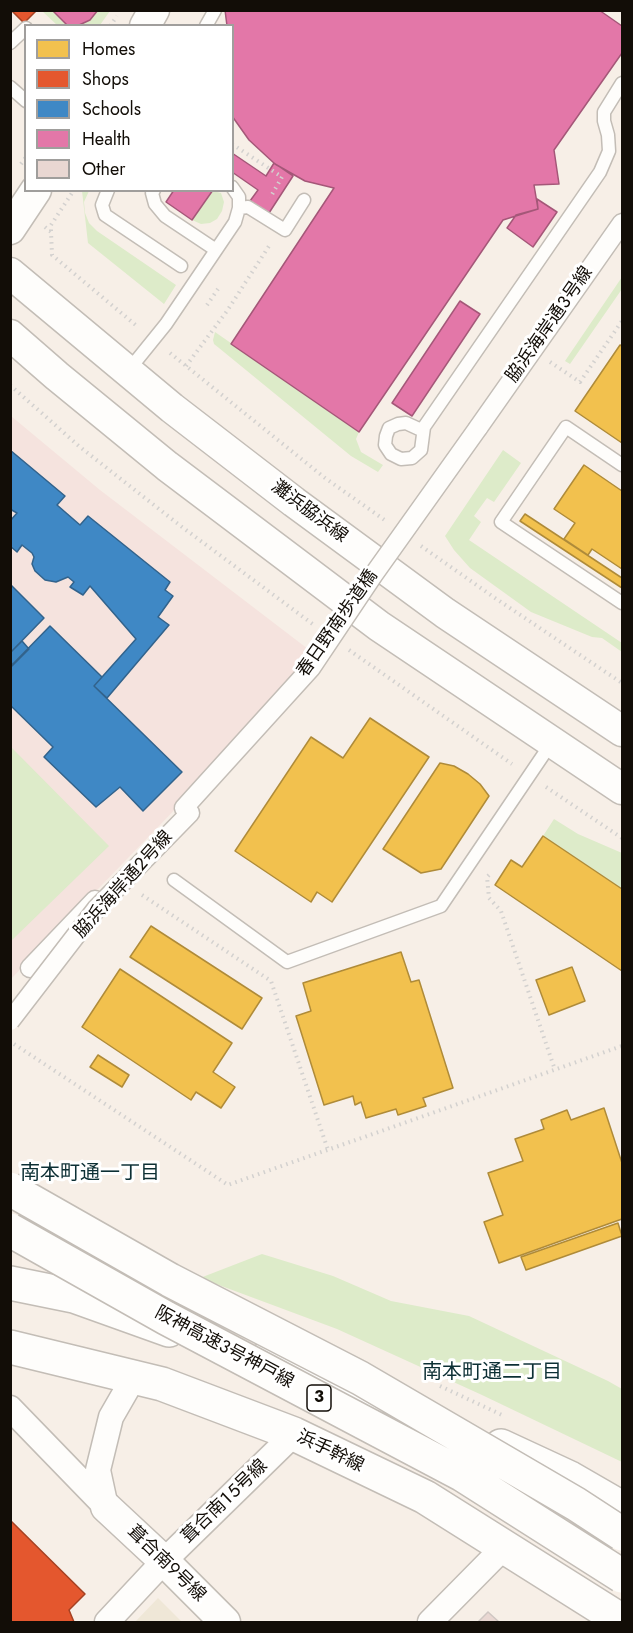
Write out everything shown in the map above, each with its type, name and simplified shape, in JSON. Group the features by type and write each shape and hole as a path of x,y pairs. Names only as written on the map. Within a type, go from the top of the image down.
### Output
{"main road":[{"name":"阪神高速3号神戸線","path":"10,1189 170,1280 360,1378 576,1503 622,1534"},
{"name":"阪神高速3号神戸線","path":"10,1230 166,1318 462,1475 622,1576"},
{"path":"10,1282 74,1296 168,1330 311,1375 448,1422 570,1478 622,1508"},
{"name":"浜手幹線","path":"10,1347 162,1384 294,1434 425,1497 622,1621"}],"street":[{"path":"145,24 154,10"},
{"path":"10,229 35,192"},
{"name":"脇浜海岸通３号線","path":"478,428 622,223"},
{"name":"灘浜脇浜線","path":"10,273 172,408 294,502 445,613 622,731"},
{"path":"10,335 167,466 379,627 622,789"},
{"name":"春日野南歩道橋","path":"30,968 184,808 311,668 374,573 478,428"},
{"name":"脇浜海岸通２号線","path":"10,1021 97,908 190,813 184,808"},
{"path":"106,1507 98,1470 111,1417 134,1377"},
{"name":"葺合南９号線","path":"10,1408 106,1507 164,1561 225,1623"},
{"name":"葺合南１５号線","path":"107,1623 164,1561 294,1434"},
{"path":"430,1623 504,1547"}],"lane":[{"path":"207,24 215,10"},
{"path":"10,43 24,30"},
{"path":"424,428 600,172 609,151 604,112 622,83"},
{"path":"10,87 24,99"},
{"path":"128,371 154,339 235,222 239,197 234,190"},
{"path":"107,192 102,205 105,215 181,266"},
{"path":"153,192 155,204 165,216 216,250"},
{"path":"239,208 248,207 285,230 304,200"},
{"path":"622,465 567,427 501,522 622,603"},
{"path":"174,880 287,962 441,906 552,742"}],"path":[{"path":"234,145 282,177 268,201"},
{"path":"73,192 51,225 52,255 325,478 388,523"},
{"path":"40,223 51,232"},
{"path":"186,366 227,311 273,239"},
{"path":"205,307 218,288"},
{"path":"550,362 580,382 622,321"},
{"path":"170,353 177,344"},
{"path":"10,385 107,469 322,630"},
{"path":"414,541 622,683"},
{"path":"340,644 378,673 622,838"},
{"path":"540,796 546,787"},
{"path":"493,868 487,878 489,898 501,911 555,1070"},
{"path":"141,895 271,981 328,1150"},
{"path":"10,1042 228,1185 622,1046"}],"shaded area":[{"path":"11,416 100,490 308,649 305,660 186,798 11,979"},
{"path":"158,1598 182,1622 135,1622"}],"green space":[{"path":"42,11 52,11 65,24 56,24"},
{"path":"98,11 110,11 101,24 81,24 90,20"},
{"path":"82,192 89,192 84,202 85,213 89,223 97,231 176,285 164,304 88,243"},
{"path":"212,192 221,193 224,202 217,219 201,224 192,220"},
{"path":"622,277 622,289 570,364 565,361"},
{"path":"215,332 359,432 356,439 361,452 383,465 378,472 351,456 214,344"},
{"path":"503,450 521,463 494,502 487,498 474,516 481,522 469,540 622,643 622,652 602,638 592,637 531,612 470,568 445,536"},
{"path":"11,747 109,846 11,941"},
{"path":"554,819 578,834 622,853 622,889 543,836"},
{"path":"262,1254 333,1276 391,1301 469,1316 622,1389 622,1462 337,1329 200,1278"}],"building: Homes":[{"path":"620,345 622,346 622,443 575,411"},
{"path":"584,465 622,491 622,569 592,549 588,555 564,539 575,523 554,509"},
{"path":"525,514 622,578 622,588 520,521"},
{"path":"370,718 429,757 332,902 317,892 311,902 235,851 311,737 343,758"},
{"path":"440,763 454,766 468,774 489,796 441,869 421,873 383,849"},
{"path":"543,836 622,889 622,971 495,885 511,860 522,867"},
{"path":"151,926 262,998 242,1029 130,957"},
{"path":"401,952 411,982 419,980 453,1088 423,1098 426,1106 398,1115 396,1109 366,1118 361,1102 355,1105 353,1096 324,1105 296,1016 311,1011 303,983"},
{"path":"572,967 585,1001 549,1015 536,980"},
{"path":"120,969 232,1043 213,1072 235,1087 221,1108 196,1092 191,1100 82,1027"},
{"path":"98,1055 129,1075 122,1087 90,1067"},
{"path":"604,1108 622,1163 622,1219 499,1263 484,1222 503,1215 488,1173 523,1161 515,1139 544,1129 541,1120 567,1110 571,1120"},
{"path":"618,1223 622,1236 526,1270 521,1257"}],"building: Shops":[{"path":"11,10 37,10 24,23"},
{"path":"10,1520 85,1594 69,1610 74,1622 10,1622"}],"building: Schools":[{"path":"10,450 65,496 57,505 80,525 88,516 170,582 165,590 173,596 158,617 169,625 107,698 94,686 136,639 90,586 83,595 70,587 74,582 68,577 56,582 45,580 35,571 32,564 34,557 32,553 22,545 17,552 10,546 10,521 17,513 10,509"},
{"path":"10,584 44,618 10,653"},
{"path":"50,626 102,677 94,686 182,772 143,811 120,787 96,807 44,757 53,747 10,705 10,667"},
{"path":"22,641 29,649 12,666 10,653"}],"building: Health":[{"path":"52,10 98,10 90,20 81,24 66,24"},
{"path":"225,10 599,10 622,26 622,53 554,150 559,184 534,185 538,209 503,220 359,432 231,344 334,188 305,181 275,164 249,140 234,119 234,24 227,24"},
{"path":"234,154 266,176 274,163 293,176 269,213 250,201 258,190 234,173"},
{"path":"173,192 212,192 192,220 166,202"},
{"path":"537,199 557,212 533,247 507,228 516,215 538,209"},
{"path":"460,301 480,314 412,416 392,403"}],"building: Other":[{"path":"488,1612 499,1622 478,1622"}],"district":[{"name":"南本町通一丁目","path":"90,1174"},
{"name":"南本町通二丁目","path":"492,1373"}]}
